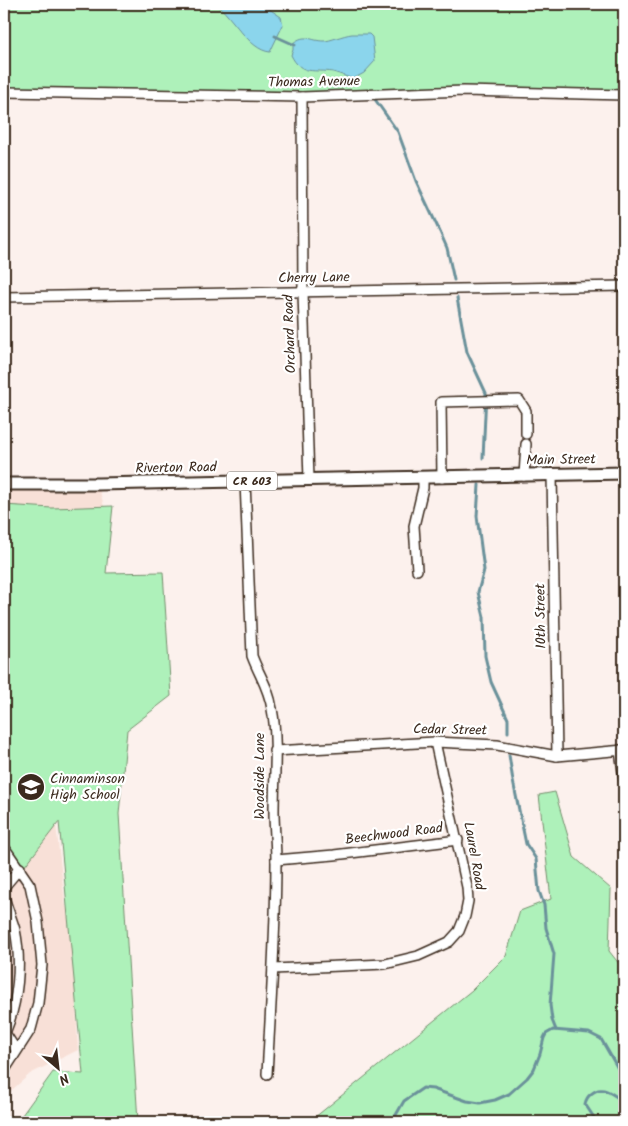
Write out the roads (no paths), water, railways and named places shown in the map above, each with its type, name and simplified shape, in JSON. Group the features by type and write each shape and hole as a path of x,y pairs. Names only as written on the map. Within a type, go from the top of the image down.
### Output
{"main road":[{"name":"Main Street","path":"499,476 624,474"},
{"name":"Riverton Road","path":"4,484 499,476"}],"street":[{"name":"Thomas Avenue","path":"4,92 302,97 464,91 624,95"},
{"name":"Orchard Road","path":"302,97 303,292 308,480"},
{"name":"Cherry Lane","path":"4,297 624,286"},
{"path":"442,478 441,402 519,400 526,411 526,434"},
{"path":"524,476 526,444"},
{"name":"10th Street","path":"552,475 557,756"},
{"path":"417,570 414,526 423,488 423,478"},
{"name":"Woodside Lane","path":"245,481 252,656 269,692 273,711 276,860 273,970 267,1074"},
{"name":"Cedar Street","path":"274,751 435,742 497,745 557,756 622,750"},
{"name":"Laurel Road","path":"273,970 384,964 418,956 449,942 459,931 468,901 467,887 435,742"},
{"path":"622,750 624,780"},
{"name":"Beechwood Road","path":"276,860 458,840"},
{"path":"4,847 7,857 20,868 30,884 38,922 42,965 38,1003 31,1029 4,1071"},
{"path":"4,887 20,868"},
{"path":"4,897 18,949 19,971 11,1020 5,1033 16,1050"}],"water":[{"path":"216,4 262,4 281,17 283,25 270,52 262,50 248,39"},
{"path":"352,34 369,34 372,37 375,61 364,73 353,79 333,72 304,69 295,62 291,55 293,43 301,38 324,41"}],"waterway":[{"path":"275,36 295,45"},
{"path":"374,98 398,132 416,181 447,248 454,280"},
{"path":"457,298 467,352 486,393 483,458"},
{"path":"479,485 477,516 484,570 478,592 484,617 485,656 491,682 508,719 508,732"},
{"path":"509,755 526,844 536,859 539,891 544,905 546,928 554,954 550,1005 552,1020 556,1030"},
{"path":"392,1122 404,1101 423,1088 433,1089 467,1101 480,1103 495,1100 509,1094 534,1069 544,1038 546,1034 553,1030 589,1033 601,1039 624,1079"},
{"path":"597,1122 585,1104 591,1094 595,1091 604,1090 624,1101"}],"place":[{"name":"Cinnaminson High School","path":"31,787"}]}
